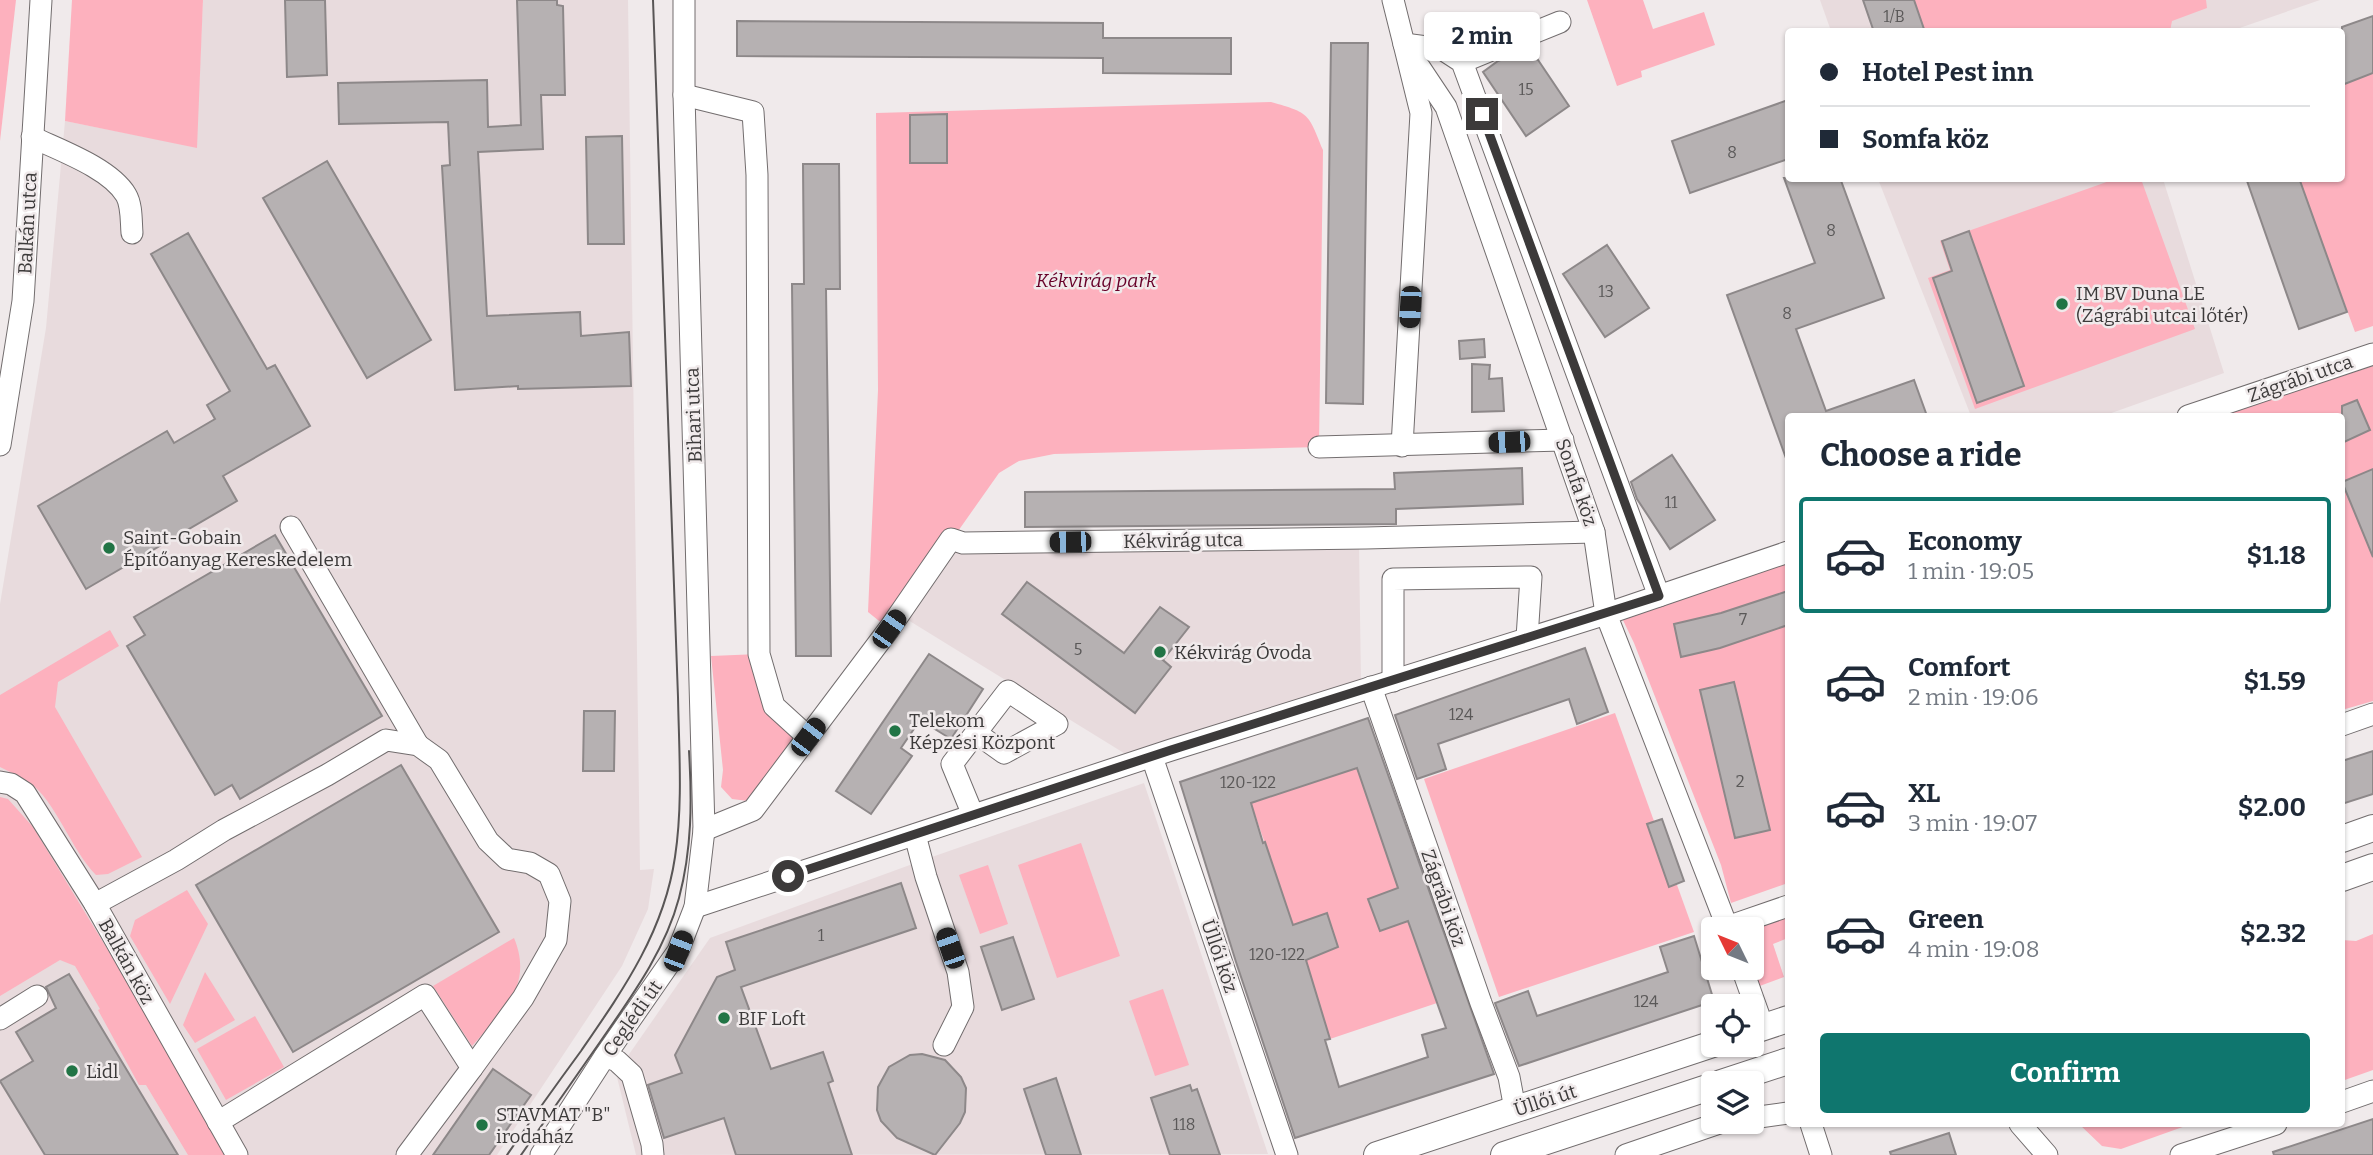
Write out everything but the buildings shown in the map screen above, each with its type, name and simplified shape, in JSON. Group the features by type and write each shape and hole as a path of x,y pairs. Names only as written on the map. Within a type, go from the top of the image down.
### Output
{"main road":[{"path":"2345,838 2373,828"},
{"path":"2345,877 2373,867"},
{"path":"1764,1027 1785,1020"},
{"name":"Üllői út","path":"1377,1155 1701,1048"},
{"path":"1758,1071 1785,1062"},
{"name":"Üllői út","path":"1504,1155 1701,1090"}],"street":[{"name":"Balkán utca","path":"0,445 23,301 41,0"},
{"name":"Bihari utca","path":"684,0 684,95 704,830"},
{"path":"684,23 699,0"},
{"name":"Somfa köz","path":"1393,0 1404,44 1446,107 1594,532 1606,614 1724,917"},
{"path":"1402,446 1420,113 1404,44 1442,49 1462,62 1560,22"},
{"name":"Somfa köz","path":"1462,62 1659,596"},
{"path":"684,95 752,112 757,175 759,654 774,706 808,737"},
{"path":"32,137 102,172 118,185 129,203 132,233"},
{"name":"Zágrábi utca","path":"2197,413 2372,357"},
{"path":"1319,447 1563,440"},
{"path":"291,527 418,745 439,760 488,841 507,859 530,863 550,874 560,901 556,940 523,998 407,1155"},
{"name":"Kékvirág utca","path":"704,830 753,810 889,629 951,539 963,543 1594,532"},
{"path":"695,906 1152,757 1606,614 1785,553"},
{"path":"1393,681 1393,579 1531,577 1527,638"},
{"name":"Zágrábi köz","path":"1371,687 1509,1077 1515,1110"},
{"path":"2345,724 2373,715"},
{"path":"973,815 952,764 976,733"},
{"path":"95,904 386,740 418,745"},
{"name":"Üllői köz","path":"1152,757 1287,1155"},
{"name":"Balkán köz","path":"0,782 11,784 25,793 95,904 237,1155"},
{"name":"Ceglédi út","path":"548,1153 605,1056 678,951 695,906 704,830"},
{"path":"915,835 958,972 963,1007 944,1045"},
{"path":"1758,917 1785,907"},
{"path":"218,1122 425,995 472,1068"},
{"path":"0,1019 37,996"},
{"path":"605,1056 617,1061 632,1075 653,1155"},
{"path":"2345,1101 2373,1091"},
{"path":"1764,1116 1785,1112"},
{"path":"1812,1127 1821,1155"},
{"path":"2023,1127 2047,1155"},
{"path":"2181,1155 2267,1127"},
{"path":"1626,1155 1701,1129"}],"shaded area":[{"path":"203,0 628,0 640,870 654,869 648,909 622,966 497,1155 0,1155 0,604 46,328 65,121 196,147"},
{"path":"1820,0 2320,0 2240,28 1830,28"},
{"name":"IM BV Duna LE (Zágrábi utcai lőtér)","path":"1879,182 2164,182 2224,373 2111,413 1970,413"},
{"name":"Kékvirág Óvoda","path":"1359,545 1361,684 1132,758 908,620 956,550"},
{"path":"1144,783 1268,1154 636,1155 616,1073 710,938"}],"green space":[{"path":"0,0 16,0 0,141"},
{"path":"72,0 203,0 197,148 65,121"},
{"path":"1587,0 1643,0 1653,29 1704,12 1715,45 1641,71 1642,77 1617,86"},
{"path":"1914,0 2206,0 2207,8 2172,21 2171,28 1924,28"},
{"path":"2373,73 2373,326 2355,332 2300,182 2345,182 2345,84"},
{"name":"Kékvirág park","path":"1271,102 1306,116 1323,150 1319,447 1054,454 1019,461 999,473 889,629 868,612 878,390 876,113"},
{"name":"IM BV Duna LE (Zágrábi utcai lőtér)","path":"2107,182 2142,182 2195,329 1975,409 1928,278 1950,270 1940,241"},
{"path":"2373,366 2373,701 2345,709 2345,413 2228,413"},
{"path":"1785,562 1785,884 1731,903 1721,865 1621,616"},
{"path":"110,630 119,646 58,682 55,707 142,857 108,874 96,875 39,790 0,767 0,695"},
{"path":"759,654 795,736 748,801 732,799 721,787 723,770 711,656"},
{"path":"1615,713 1694,932 1499,997 1424,779"},
{"path":"1357,768 1398,888 1368,899 1380,931 1408,921 1437,1003 1330,1039 1306,960 1338,947 1327,914 1293,925 1251,803"},
{"path":"0,797 8,799 33,827 134,993 211,1131 219,1136 218,1142 225,1155 188,1155 146,1085 139,1085 75,966 60,960 0,996"},
{"path":"1081,843 1120,956 1057,978 1018,865"},
{"path":"988,865 1008,924 980,934 959,875"},
{"path":"187,890 208,924 170,1004 130,936 135,920"},
{"path":"1785,917 1785,939 1773,944 1784,977 1757,987 1755,980 1764,980 1764,925"},
{"path":"2373,934 2373,1070 2345,1080 2345,940 2356,941"},
{"path":"514,938 520,970 512,997 472,1046 433,986"},
{"path":"205,972 235,1020 195,1043 183,1025"},
{"path":"1163,989 1189,1065 1155,1076 1129,1001"},
{"path":"255,1016 284,1067 226,1100 197,1049"},
{"path":"2082,1127 2183,1127 2121,1149 2102,1146"}],"tram line":[{"path":"507,1155 597,1028 640,959 662,910 675,857 680,757 653,0"},
{"path":"521,1155 635,991 673,918 689,843 689,751"}],"place":[{"name":"IM BV Duna LE (Zágrábi utcai lőtér)","path":"2062,304"},
{"name":"Saint-Gobain Építőanyag Kereskedelem","path":"109,548"},
{"name":"Kékvirág Óvoda","path":"1160,652"},
{"name":"Telekom Képzési Központ","path":"895,731"},
{"name":"BIF Loft","path":"724,1018"},
{"name":"Lidl","path":"72,1071"},
{"name":"STAVMAT \"B\" irodaház","path":"482,1125"}],"route":[{"path":"788,876 1171,750 1659,596 1482,114"}]}
